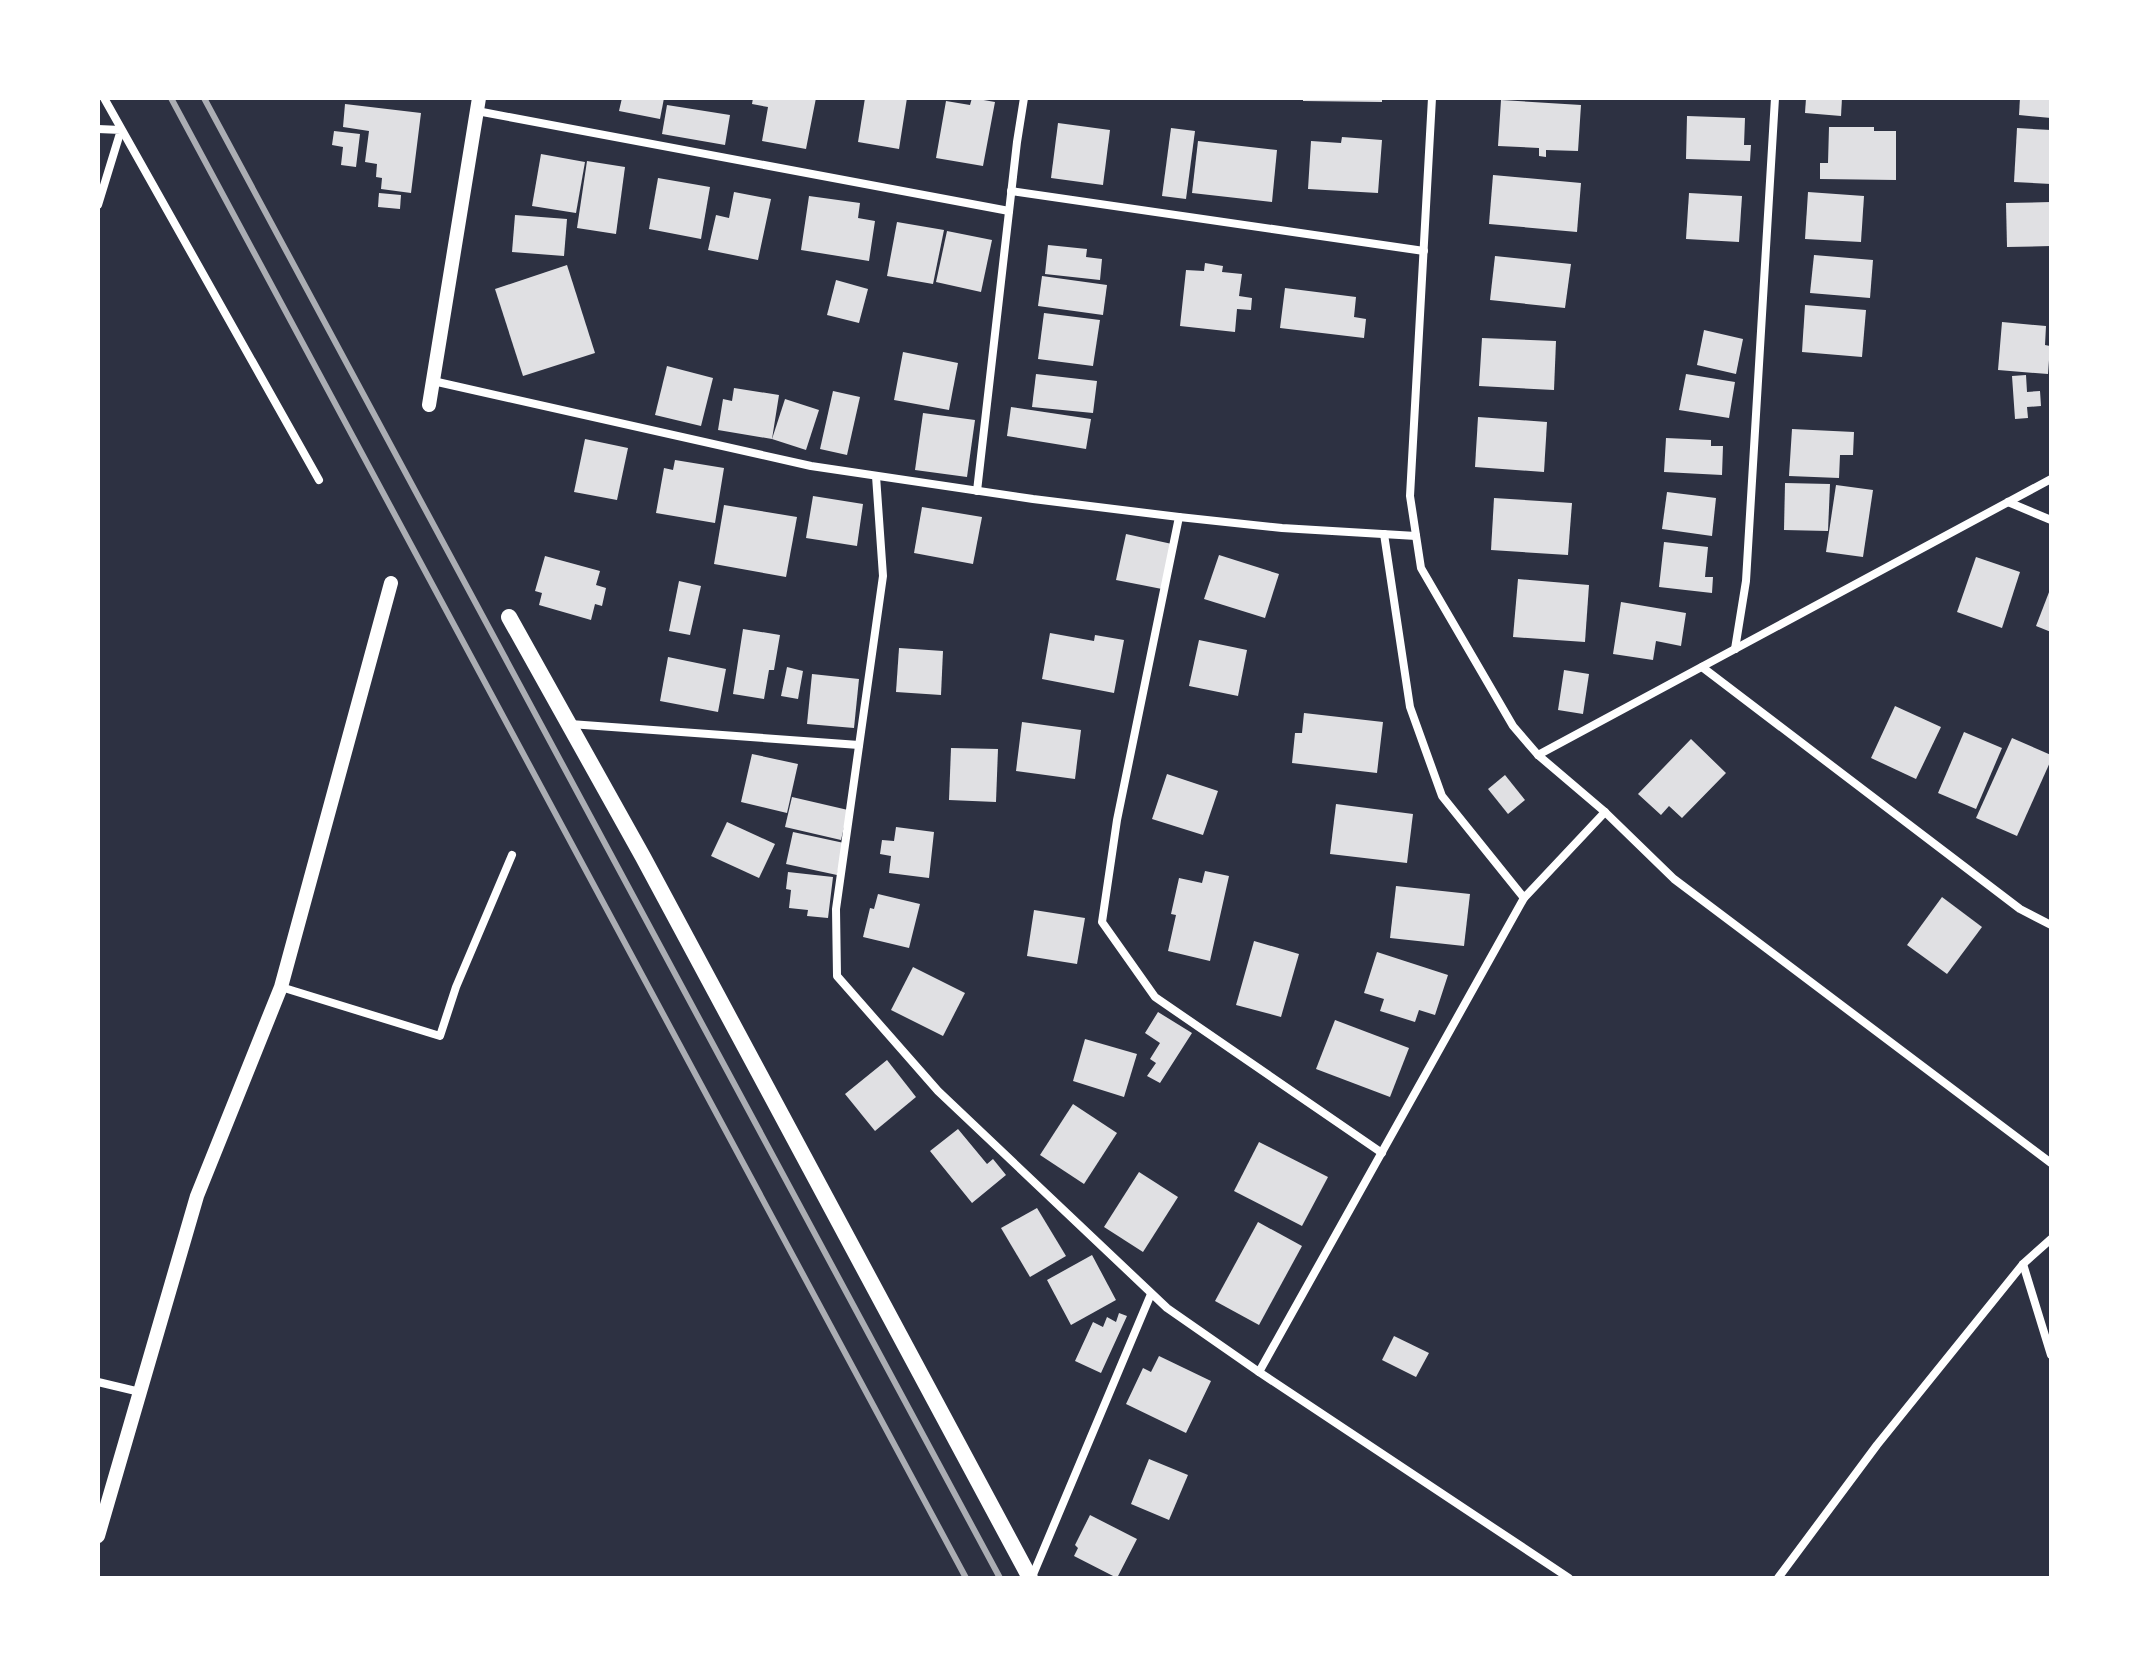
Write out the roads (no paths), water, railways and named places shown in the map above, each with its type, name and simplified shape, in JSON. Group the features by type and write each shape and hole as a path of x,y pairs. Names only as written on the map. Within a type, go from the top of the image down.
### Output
{"main road":[{"path":"509,617 570,724 1031,1578"}],"street":[{"path":"104,98 319,480"},
{"path":"977,491 1024,98"},
{"path":"1432,98 1410,496 1421,568 1513,726 1538,755 1605,812 1674,879 2051,1163"},
{"path":"1735,649 1746,581 1775,98"},
{"path":"429,405 478,104 1009,211"},
{"path":"98,129 121,130"},
{"path":"98,205 121,130"},
{"path":"1011,191 1424,251"},
{"path":"433,381 811,466 1179,517 1282,528 1416,536"},
{"path":"876,476 883,576 836,909 837,976 938,1091 1167,1308 1569,1578"},
{"path":"1538,755 2051,479"},
{"path":"2008,502 2051,520"},
{"path":"1179,517 1117,820 1102,922 1155,997 1382,1153"},
{"path":"1384,534 1410,707 1442,796 1524,898"},
{"path":"98,1536 197,1196 281,987 391,583"},
{"path":"1702,667 2020,909 2051,925"},
{"path":"570,724 859,745"},
{"path":"1259,1372 1524,898 1605,812"},
{"path":"281,987 440,1036 456,987 512,855"},
{"path":"1778,1578 1877,1445 2023,1264 2051,1239"},
{"path":"2023,1264 2051,1355"},
{"path":"1031,1578 1151,1294"},
{"path":"98,1382 140,1392"}],"railway":[{"path":"171,98 966,1578"},
{"path":"204,98 1000,1578"}]}
